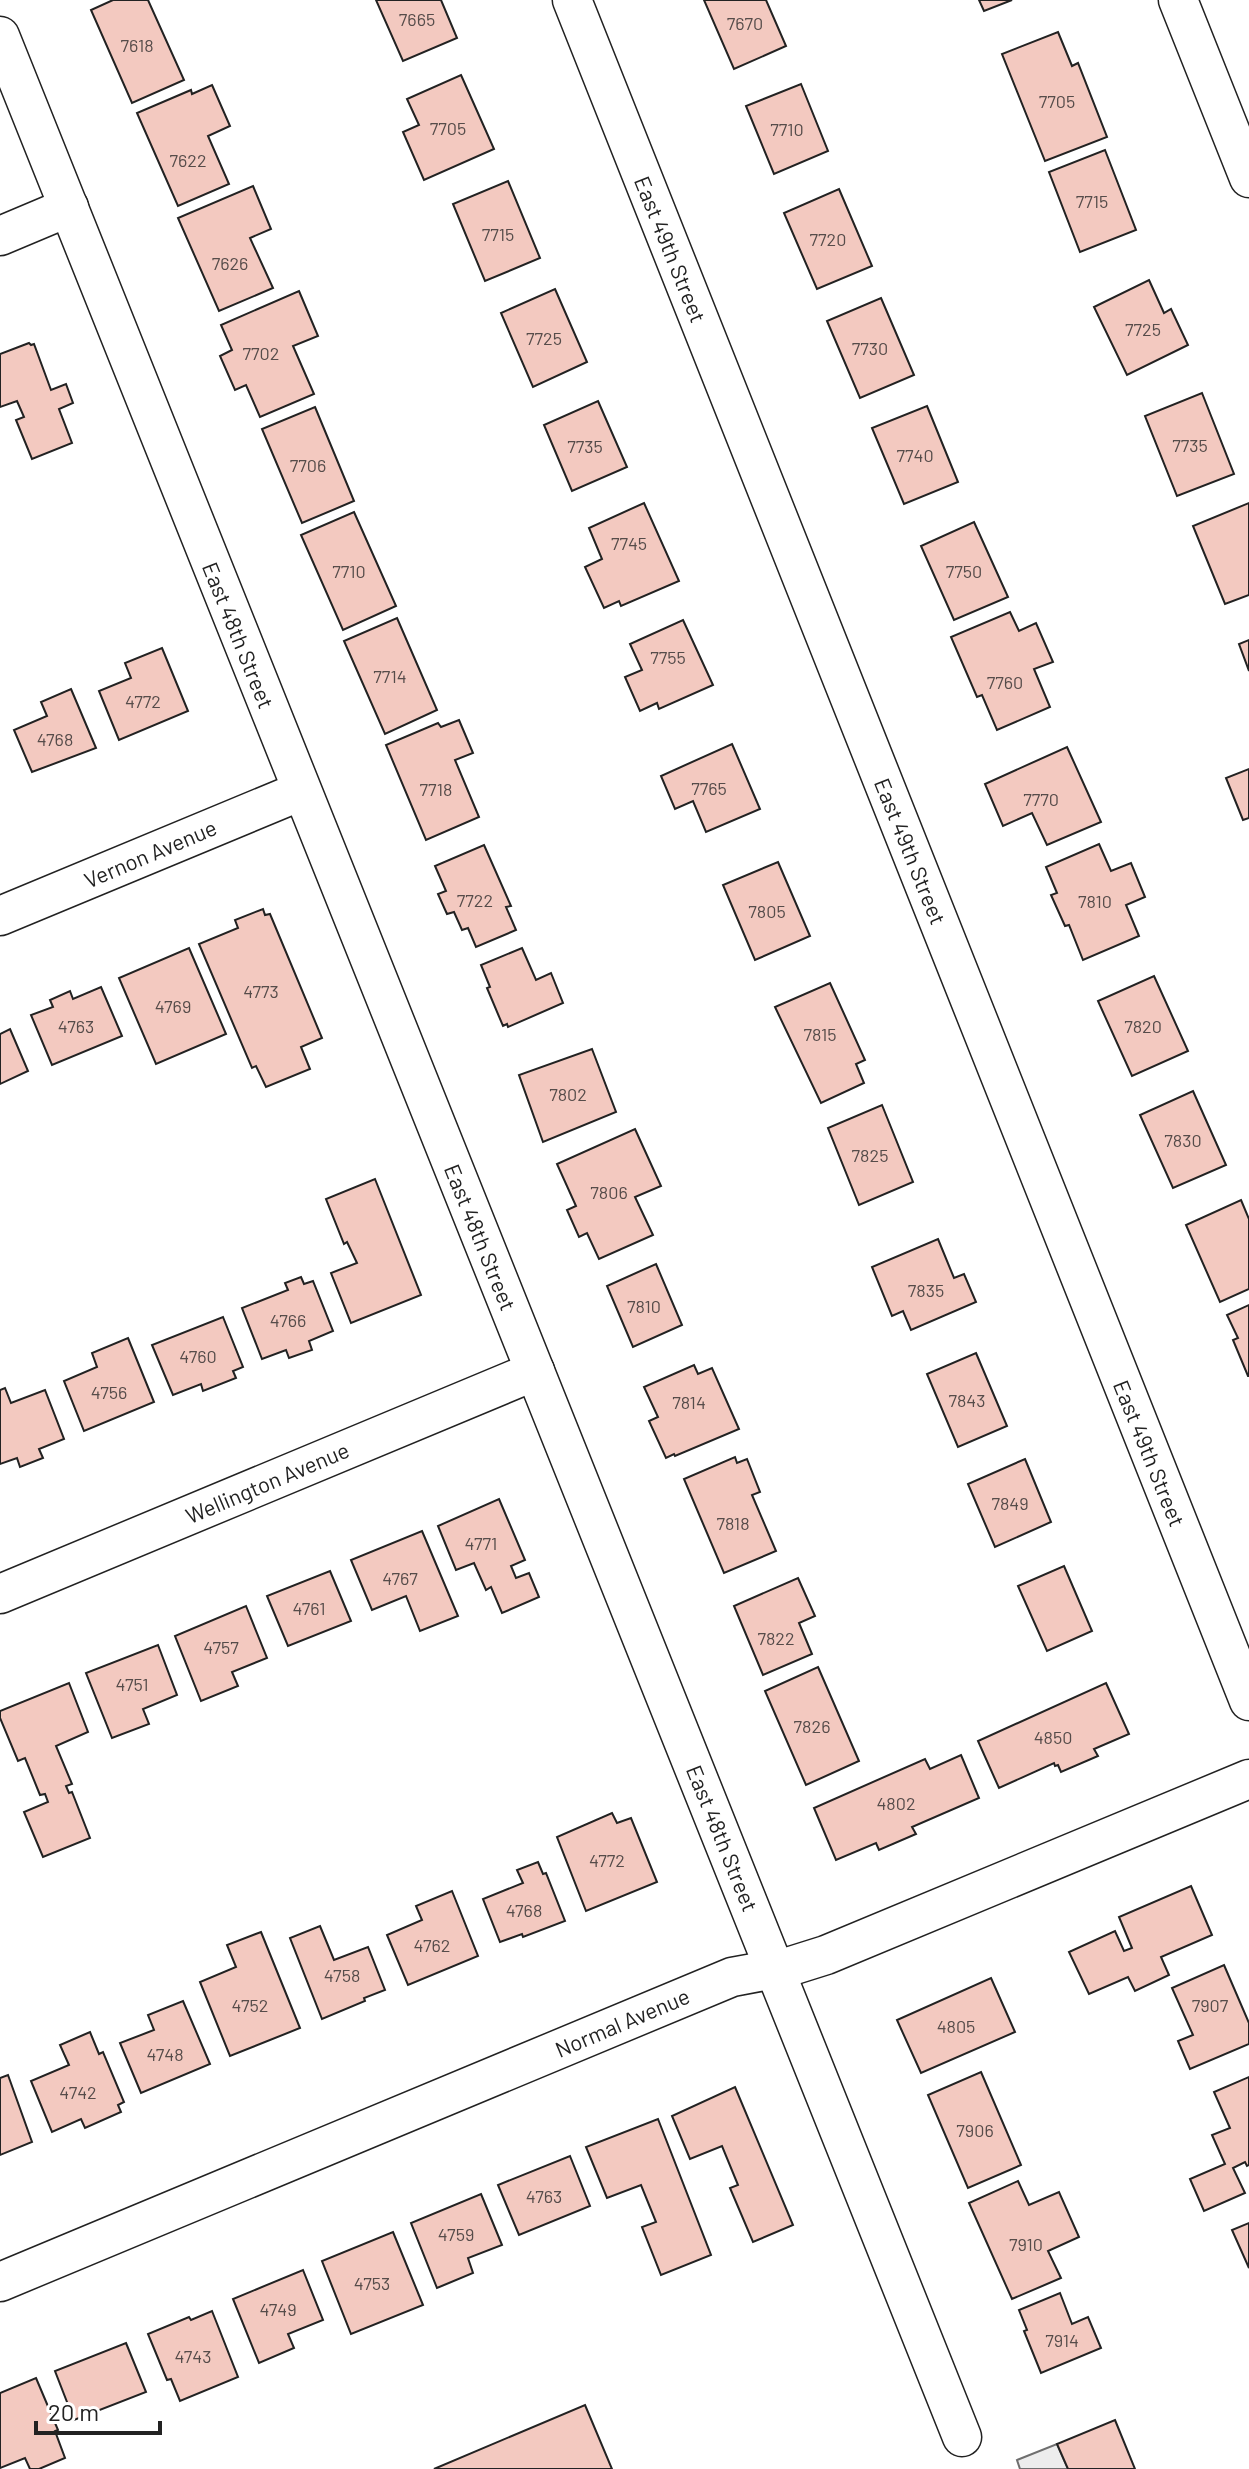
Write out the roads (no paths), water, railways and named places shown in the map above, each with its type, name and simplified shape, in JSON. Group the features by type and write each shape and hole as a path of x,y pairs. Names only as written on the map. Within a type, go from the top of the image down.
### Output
{"street":[{"name":"East 49th Street","path":"572,0 1249,1701"},
{"path":"1178,0 1249,178"},
{"name":"East 48th Street","path":"0,36 962,2437"},
{"path":"0,236 69,207"},
{"name":"Vernon Avenue","path":"0,916 301,791"},
{"name":"Wellington Avenue","path":"0,1594 535,1371"},
{"name":"Normal Avenue","path":"0,2282 732,1977 791,1966 826,1955 1249,1779"}]}
